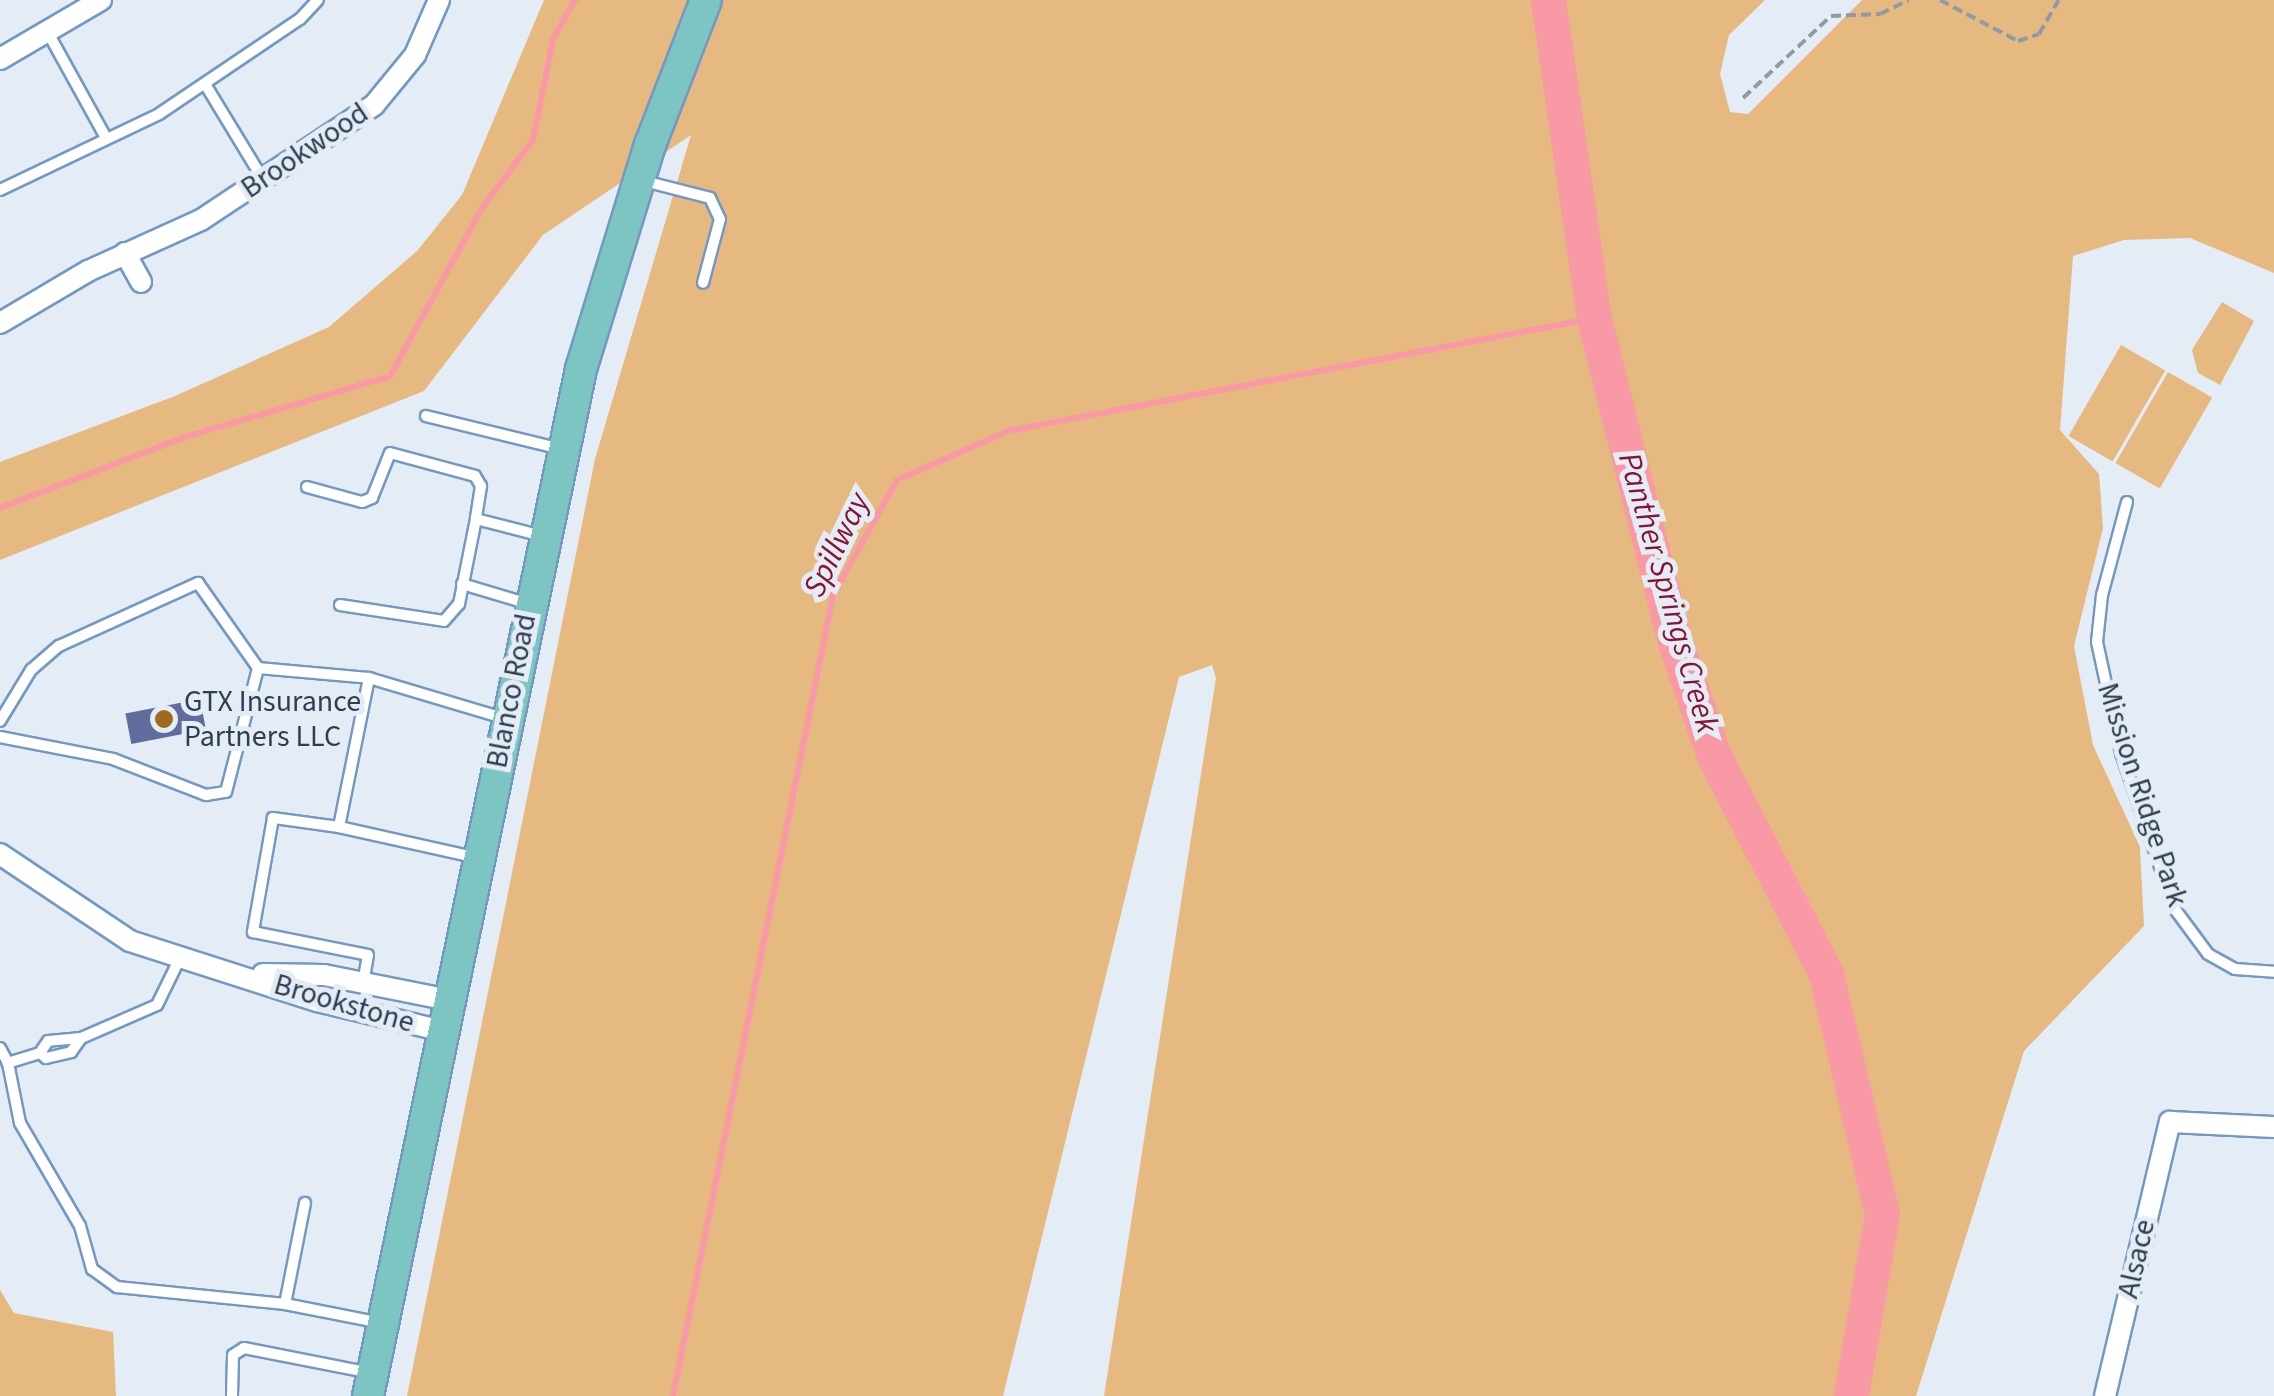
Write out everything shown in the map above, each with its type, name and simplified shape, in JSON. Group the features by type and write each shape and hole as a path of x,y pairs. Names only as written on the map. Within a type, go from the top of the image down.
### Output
{"main road":[{"name":"Blanco Road","path":"370,1385 562,449 639,179 706,0"}],"street":[{"path":"0,59 100,0"},
{"name":"Brookwood","path":"0,322 125,252 201,220 374,105 414,56 439,0"},
{"path":"125,252 140,282"},
{"name":"Brookstone","path":"0,854 105,929 180,958 246,974 317,1001 443,1032"},
{"name":"Brookstone","path":"246,974 363,983 450,1000"},
{"name":"Alsace","path":"2105,1396 2170,1122 2274,1127"}],"lane":[{"path":"0,190 204,84 318,0"},
{"path":"48,31 106,138"},
{"path":"204,84 265,181"},
{"path":"639,179 710,198 720,219 704,283"},
{"path":"426,416 562,449"},
{"path":"307,487 362,502 372,498 390,453 476,476 481,486 458,604 444,620 340,605"},
{"name":"Mission Ridge Park","path":"2127,502 2102,595 2097,642 2121,753 2174,908 2208,954 2235,969 2274,972"},
{"path":"476,519 543,536"},
{"path":"0,721 31,670 59,646 198,582 258,668 226,792 206,794 113,760 0,737"},
{"path":"462,584 530,604"},
{"path":"258,668 369,678 506,719"},
{"path":"339,827 369,678"},
{"path":"363,983 368,955 253,932 273,818 339,827 478,858"},
{"path":"8,1064 40,1053 46,1058 71,1052 81,1038 157,1005 180,958"},
{"path":"0,1048 8,1064 20,1123 80,1226 92,1269 117,1287 285,1304 383,1323"},
{"path":"285,1304 305,1203"},
{"path":"232,1396 233,1355 244,1348 370,1385"}],"path":[{"path":"1743,98 1831,16 1880,14 1909,0"},
{"path":"1940,0 2018,41 2039,34 2059,0"}],"shaded area":[{"path":"544,0 1765,0 1729,35 1720,74 1730,112 1748,114 1862,0 2274,0 2274,273 2190,238 2124,240 2073,256 2060,430 2099,474 2103,528 2074,646 2093,745 2140,847 2144,926 2024,1051 1916,1396 1104,1396 1216,678 1212,665 1179,677 1003,1396 407,1396 595,459 691,135 543,235 424,391 0,560 0,462 175,396 329,327 417,251 462,195"},
{"path":"2222,302 2254,321 2220,385 2198,373 2192,350"},
{"path":"2121,345 2165,370 2113,461 2068,436"},
{"path":"2168,372 2212,398 2160,488 2116,463"},
{"path":"0,1290 14,1313 113,1332 116,1396 0,1396"}],"building":[{"path":"200,699 206,729 131,744 125,714"}],"waterway":[{"path":"0,508 182,438 390,376 482,208 533,140 553,39 575,0"},
{"name":"Panther Springs Creek","path":"1548,0 1594,318 1674,639 1714,756 1826,974 1882,1214 1851,1396"},
{"name":"Spillway","path":"673,1396 833,595 897,480 1008,431 1594,318"}],"place":[{"name":"GTX Insurance Partners LLC","path":"164,719"}]}
